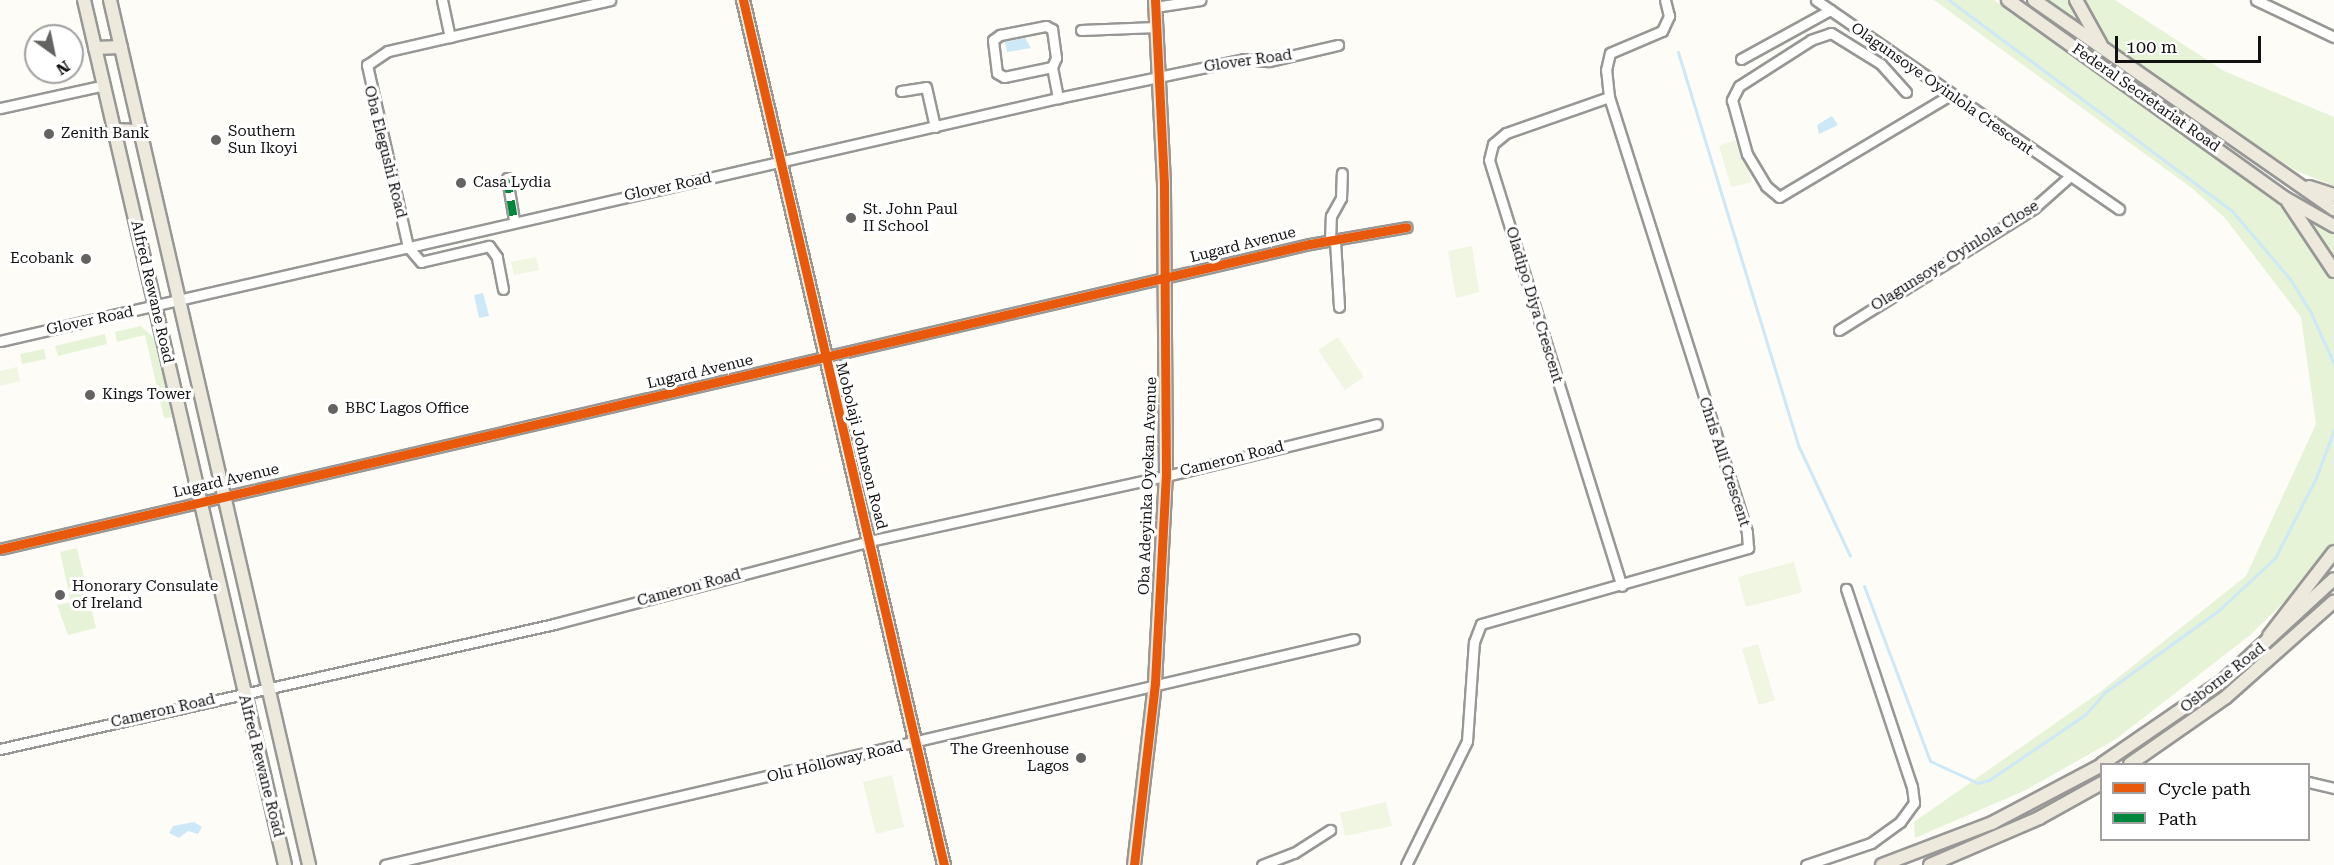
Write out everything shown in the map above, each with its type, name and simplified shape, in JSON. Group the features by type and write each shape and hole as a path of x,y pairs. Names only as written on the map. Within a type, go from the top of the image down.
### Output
{"main road":[{"name":"Alfred Rewane Road","path":"84,0 285,865"},
{"name":"Alfred Rewane Road","path":"110,0 309,865"},
{"name":"Mobolaji Johnson Road","path":"743,0 783,161 823,358 870,541 944,865"},
{"name":"Federal Secretariat Road","path":"2008,0 2283,196"},
{"name":"Federal Secretariat Road","path":"2034,0 2294,182 2326,196 2334,209"},
{"path":"2076,0 2103,49"},
{"name":"Oba Adeyinka Oyekan Avenue","path":"1134,865 1155,683 1166,476 1160,76 1155,3"},
{"path":"95,48 121,47"},
{"path":"114,130 141,131"},
{"path":"2283,196 2334,226"},
{"path":"2283,196 2334,271"},
{"path":"2260,650 2277,623 2311,586 2334,552"},
{"name":"Osborne Road","path":"2105,763 2164,724 2260,650 2334,579"},
{"name":"Osborne Road","path":"2133,763 2226,697 2334,601"},
{"name":"Osborne Road","path":"1882,865 1992,823 2100,766"},
{"path":"1930,865 2030,822 2100,784"}],"street":[{"path":"442,0 450,37"},
{"name":"Oba Elegushi Road","path":"408,247 367,65 388,51 610,0"},
{"path":"1155,3 1200,0"},
{"name":"Chris Alli Crescent","path":"1406,865 1467,741 1471,728 1474,642 1481,624 1491,619 1622,586 1739,553 1748,545 1609,97 1606,70 1610,53 1662,31 1669,16 1665,0"},
{"name":"Olagunsoye Oyinlola Crescent","path":"1816,0 2068,178 2118,209"},
{"path":"2256,0 2334,37"},
{"path":"1741,60 1830,10"},
{"path":"1052,67 1004,77 997,74 993,40 1000,34 1046,26 1052,29 1056,48 1052,67 1058,98"},
{"path":"1082,30 1156,27"},
{"path":"1906,92 1881,64 1831,33 1811,40 1739,86 1732,100 1753,165 1774,195 1779,197 1796,190 1950,95"},
{"name":"Glover Road","path":"0,341 155,308 514,220 1058,98 1244,59 1269,61 1338,45"},
{"path":"0,108 105,85"},
{"path":"902,91 927,87 935,127"},
{"name":"Oladipo Diya Crescent","path":"1609,97 1506,134 1492,144 1489,160 1622,586"},
{"path":"1339,307 1331,216 1341,198 1342,173"},
{"path":"507,178 514,220"},
{"name":"Olagunsoye Oyinlola Close","path":"1839,330 2034,208 2068,178"},
{"name":"Lugard Avenue","path":"0,549 1164,279 1407,227"},
{"path":"408,247 421,262 489,246 497,257 503,289"},
{"name":"Cameron Road","path":"0,749 268,686 554,624 870,541 1166,476 1377,424"},
{"path":"1806,865 1871,843 1900,822 1914,803 1912,787 1846,589"},
{"name":"Olu Holloway Road","path":"385,865 917,744 1155,683 1354,639"},
{"path":"2310,782 2334,788"},
{"path":"1262,865 1294,853 1330,830"}],"green space":[{"path":"1934,0 1994,0 2253,184 2334,235 2334,561 2310,569 2284,602 2249,636 2116,739 2026,790 1915,838 1914,822 2100,692 2246,576 2316,424 2301,317 2225,218 2193,189"},
{"path":"2048,0 2115,0 2224,71 2334,117 2334,186 2295,170 2259,148"},
{"path":"1738,139 1752,182 1731,187 1719,146"},
{"path":"1472,246 1479,292 1456,298 1448,251"},
{"path":"536,257 539,270 514,275 511,262"},
{"path":"141,326 154,338 172,417 164,418 145,335 117,342 115,332"},
{"path":"105,334 107,344 58,356 55,346"},
{"path":"1338,337 1364,377 1345,390 1318,350"},
{"path":"44,349 46,359 22,364 20,354"},
{"path":"17,367 20,381 0,386 0,371"},
{"path":"77,548 96,628 68,635 57,605 71,602 60,552"},
{"path":"1794,562 1802,592 1746,607 1738,577"},
{"path":"1758,644 1775,700 1759,705 1742,649"},
{"path":"892,775 904,827 876,834 863,782"},
{"path":"1386,802 1392,826 1345,836 1340,813"}],"water":[{"path":"1025,38 1031,48 1007,52 1005,42"},
{"path":"1832,116 1838,125 1819,134 1817,125"},
{"path":"483,293 489,316 479,318 474,295"},
{"path":"194,822 202,827 198,834 188,831 179,838 169,833 173,826"}],"waterway":[{"path":"1949,0 2233,212 2290,279 2311,313 2334,364"},
{"path":"1678,52 1799,447 1850,556"},
{"path":"1864,586 1930,761 1978,783 1989,780 2086,714 2104,693 2219,610 2275,558 2316,478 2334,429"}],"marked path":[{"path":"507,178 514,220"}],"cycle path":[{"path":"743,0 944,865"},
{"path":"1134,865 1155,683 1166,476 1164,184 1155,0"},
{"path":"0,549 1310,244 1407,227"}],"place":[{"name":"Zenith Bank","path":"49,134"},
{"name":"Southern Sun Ikoyi","path":"216,140"},
{"name":"Casa Lydia","path":"461,183"},
{"name":"St. John Paul II School","path":"851,218"},
{"name":"Ecobank","path":"86,259"},
{"name":"Kings Tower","path":"90,395"},
{"name":"BBC Lagos Office","path":"333,409"},
{"name":"Honorary Consulate of Ireland","path":"60,595"},
{"name":"The Greenhouse Lagos","path":"1081,758"}]}
